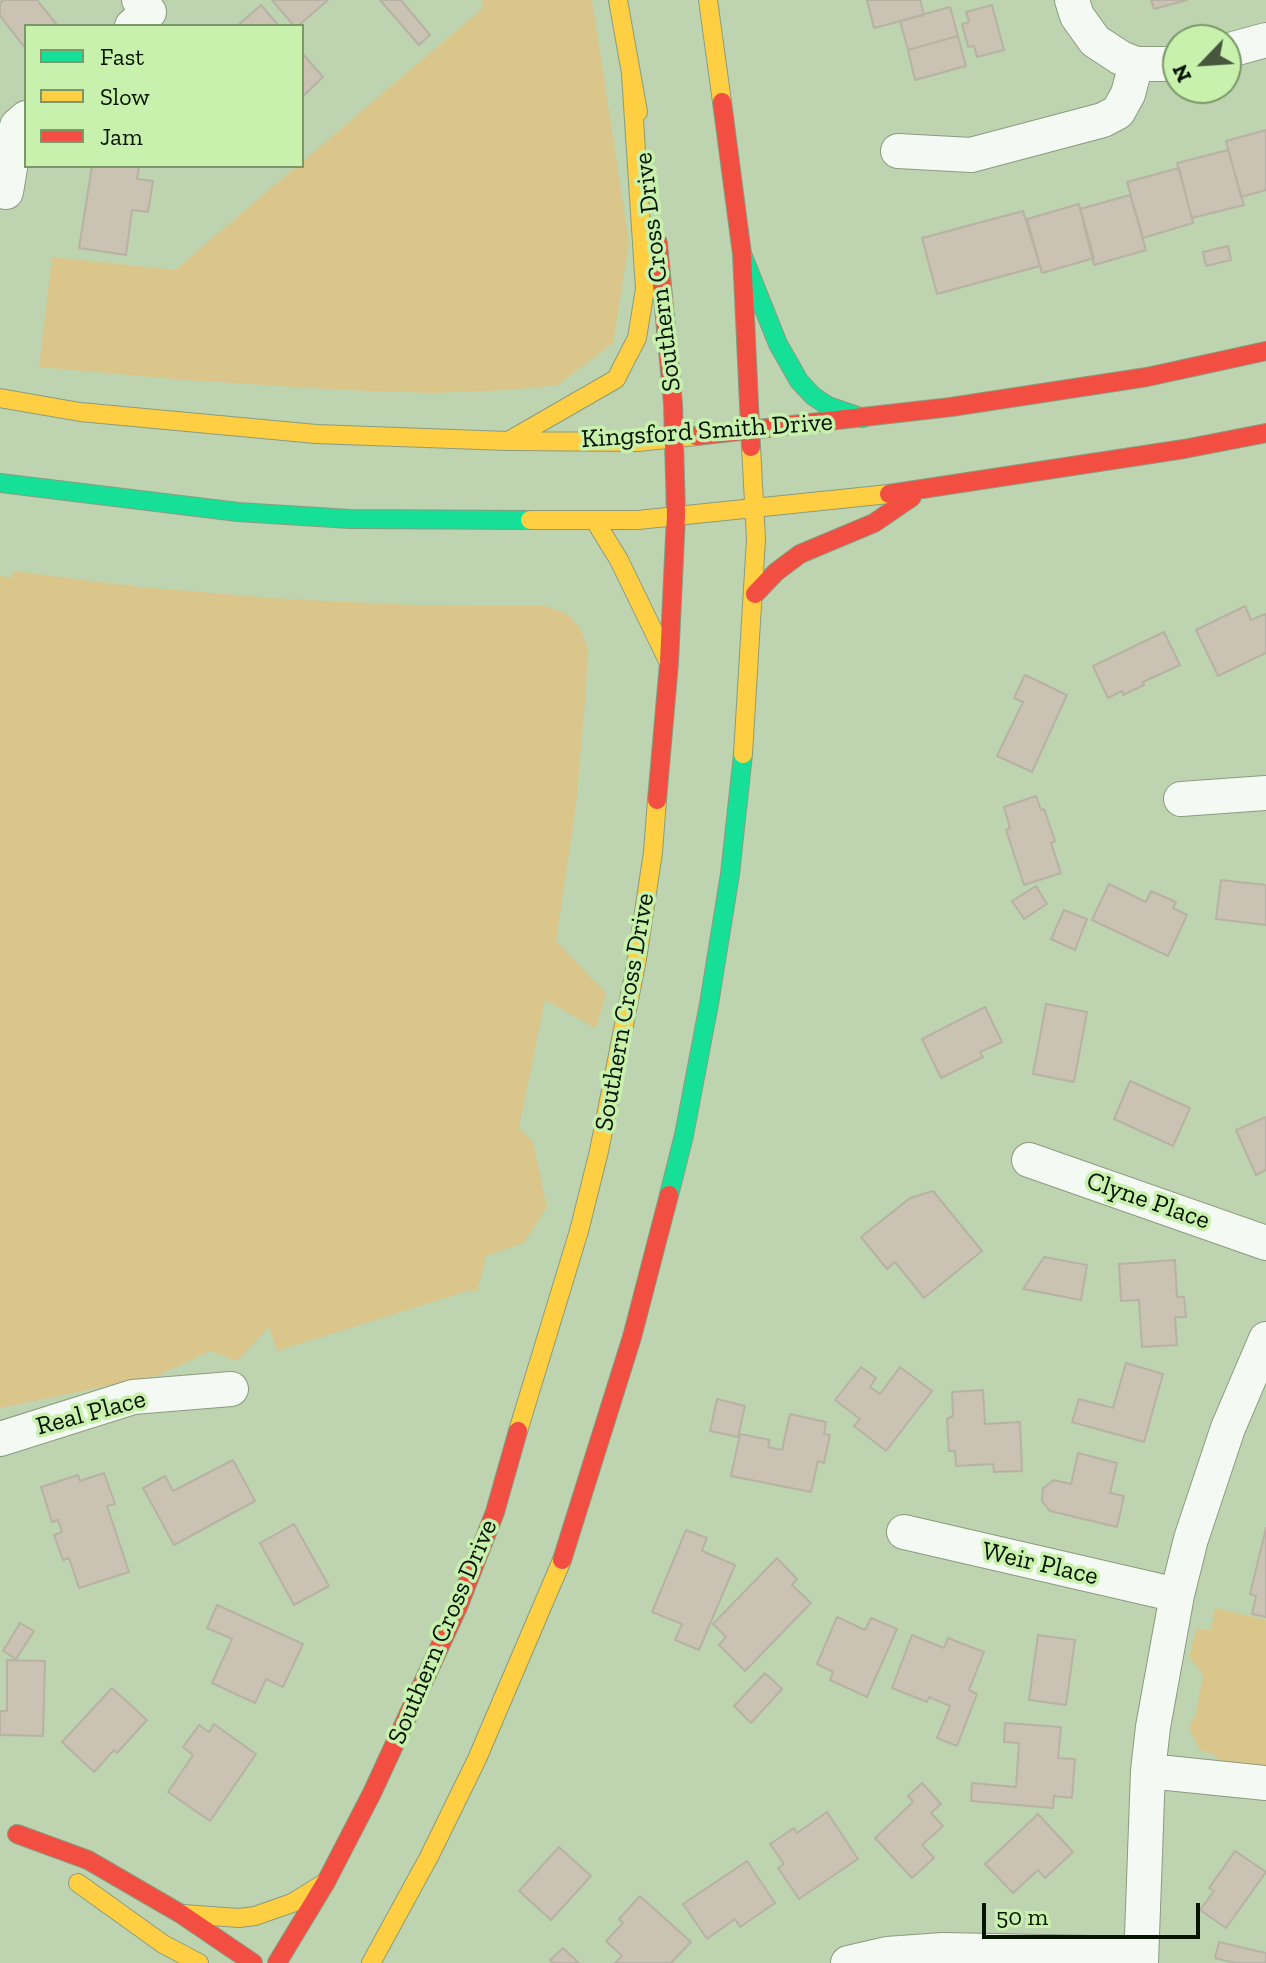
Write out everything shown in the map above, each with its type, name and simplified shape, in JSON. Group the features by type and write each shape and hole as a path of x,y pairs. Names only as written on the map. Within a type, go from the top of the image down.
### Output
{"main road":[{"name":"Southern Cross Drive","path":"277,1963 326,1882 416,1701 458,1607 495,1512 510,1452 527,1406 579,1231 599,1151 637,959 654,838 669,663 676,515 674,439 661,267 654,208 618,0"},
{"path":"354,1963 375,1956 429,1857 524,1653 569,1542 588,1470 632,1337 684,1135 709,1004 730,874 746,730 755,594 755,507 742,254 708,0"},
{"path":"508,441 616,379 637,338 645,289 631,74"},
{"path":"742,254 778,344 799,381 828,406 863,418"},
{"name":"Kingsford Smith Drive","path":"0,398 80,412 316,434 629,442 863,418 1147,377 1266,351"},
{"path":"0,483 238,512 350,519 595,521 921,491 1266,433"},
{"path":"755,594 776,572 800,554 874,523 921,491"},
{"path":"595,521 619,560 669,663"},
{"path":"0,1824 163,1944 199,1963"},
{"path":"17,1834 88,1860 181,1914 253,1963"},
{"path":"181,1914 239,1918 255,1916 292,1903 326,1882"},
{"path":"163,1944 175,1963"}],"street":[{"path":"1072,0 1077,16 1095,41 1136,64 1162,64"},
{"path":"1242,47 1266,40"},
{"path":"898,151 971,155 1103,120 1118,112 1128,94 1136,64"},
{"path":"6,192 17,126 24,120"},
{"path":"1181,799 1266,793"},
{"name":"Clyne Place","path":"1029,1160 1266,1243"},
{"path":"848,1963 887,1954 943,1950 1141,1958 1148,1771 1177,1595 1191,1539 1228,1428 1266,1339"},
{"name":"Real Place","path":"0,1439 133,1397 231,1389"},
{"name":"Weir Place","path":"904,1532 1177,1595"},
{"path":"1148,1771 1266,1783"}],"shaded area":[{"path":"481,0 592,0 629,243 613,343 558,385 511,390 433,393 343,390 39,367 52,257 175,270 295,168 304,168 304,160 483,8"},
{"path":"13,571 140,587 286,599 413,605 545,606 566,613 580,628 588,649 586,689 576,805 556,941 606,993 596,1028 545,1000 519,1128 533,1142 547,1207 524,1243 486,1256 477,1292 471,1290 277,1351 269,1327 237,1361 210,1351 159,1375 0,1408 0,576 12,578"},
{"path":"1215,1608 1266,1620 1266,1772 1226,1767 1215,1755 1200,1750 1189,1728 1196,1714 1203,1674 1189,1657 1196,1629 1211,1630"}],"building":[{"path":"3,0 37,0 56,24 24,24 24,46 0,16"},
{"path":"272,0 328,0 300,24 292,24"},
{"path":"380,0 401,0 430,35 419,45"},
{"path":"867,0 920,0 924,15 874,28"},
{"path":"1151,0 1187,0 1154,9"},
{"path":"261,5 277,24 239,24"},
{"path":"992,5 1004,50 977,57 974,46 968,47 962,24 969,22 966,12"},
{"path":"950,7 958,36 908,50 900,21"},
{"path":"958,36 966,66 915,80 908,50"},
{"path":"304,55 323,77 304,95"},
{"path":"1266,130 1266,190 1241,197 1226,141"},
{"path":"1228,150 1244,205 1192,218 1177,163"},
{"path":"92,168 139,168 137,179 153,181 148,212 132,210 126,255 79,248"},
{"path":"1179,168 1193,223 1143,238 1127,182"},
{"path":"1130,195 1146,250 1094,265 1080,209"},
{"path":"1079,204 1094,258 1042,273 1027,219"},
{"path":"1023,211 1040,266 937,294 922,238"},
{"path":"1228,246 1231,260 1206,266 1203,252"},
{"path":"1245,606 1251,620 1266,616 1266,653 1218,676 1196,630"},
{"path":"1164,632 1180,665 1123,695 1122,691 1108,698 1093,666"},
{"path":"1025,675 1067,695 1032,772 997,756 1023,702 1014,698"},
{"path":"1036,796 1055,841 1051,843 1061,873 1024,885 1006,830 1010,828 1004,807"},
{"path":"1221,880 1266,885 1266,925 1216,919"},
{"path":"1109,884 1146,902 1151,891 1176,902 1173,908 1187,915 1168,956 1092,920"},
{"path":"1036,886 1047,904 1024,919 1012,901"},
{"path":"1064,910 1087,919 1075,950 1051,939"},
{"path":"1046,1004 1087,1012 1074,1082 1033,1074"},
{"path":"985,1007 1002,1042 980,1052 983,1057 941,1078 922,1039"},
{"path":"1130,1081 1190,1108 1173,1146 1114,1119"},
{"path":"1266,1117 1266,1170 1256,1175 1236,1130"},
{"path":"933,1191 982,1251 924,1298 895,1262 887,1269 861,1237 910,1198"},
{"path":"1044,1257 1087,1265 1081,1300 1023,1289"},
{"path":"1175,1260 1177,1297 1184,1297 1186,1317 1175,1317 1177,1345 1142,1347 1139,1300 1121,1301 1119,1264"},
{"path":"1126,1363 1163,1374 1144,1442 1072,1422 1079,1399 1113,1408"},
{"path":"861,1367 876,1378 870,1387 880,1394 900,1367 932,1391 886,1451 854,1426 860,1419 835,1400"},
{"path":"983,1390 985,1424 1020,1422 1022,1471 994,1472 993,1464 956,1466 955,1451 949,1451 947,1419 953,1416 952,1392"},
{"path":"717,1399 745,1406 738,1437 710,1431"},
{"path":"790,1414 826,1422 824,1434 830,1435 824,1463 818,1461 811,1492 731,1476 740,1434 770,1440 768,1447 782,1450"},
{"path":"1078,1453 1117,1463 1110,1493 1124,1496 1117,1527 1050,1511 1042,1501 1043,1488 1054,1480 1071,1484"},
{"path":"233,1460 255,1501 174,1545 143,1488 165,1476 173,1491"},
{"path":"104,1473 115,1504 107,1506 129,1572 79,1588 69,1558 63,1560 54,1535 62,1532 58,1520 52,1522 41,1487 78,1475 80,1481"},
{"path":"294,1524 329,1586 294,1605 260,1543"},
{"path":"1266,1528 1266,1617 1252,1614 1256,1596 1250,1594"},
{"path":"686,1530 707,1538 702,1551 735,1565 699,1650 675,1640 682,1624 652,1612"},
{"path":"777,1558 797,1579 792,1585 811,1603 745,1671 719,1645 726,1637 713,1624"},
{"path":"217,1605 303,1644 283,1687 266,1679 255,1703 212,1683 232,1639 207,1628"},
{"path":"837,1617 865,1630 871,1618 897,1629 867,1697 830,1680 833,1672 817,1664"},
{"path":"20,1623 34,1631 16,1659 3,1651"},
{"path":"912,1635 944,1648 948,1638 984,1652 969,1690 977,1694 957,1746 937,1738 950,1706 929,1697 927,1702 892,1688"},
{"path":"1038,1635 1075,1640 1066,1705 1029,1700"},
{"path":"7,1660 45,1661 43,1736 0,1735 0,1711 7,1711"},
{"path":"765,1673 782,1689 751,1723 734,1706"},
{"path":"112,1688 147,1720 117,1753 114,1750 94,1772 62,1742"},
{"path":"1005,1723 1061,1727 1058,1758 1075,1759 1072,1798 1054,1796 1053,1808 971,1801 972,1783 1016,1787 1019,1743 1004,1742"},
{"path":"214,1724 256,1754 210,1821 168,1792 193,1755 183,1747 199,1725 209,1732"},
{"path":"922,1783 941,1804 931,1813 943,1826 922,1845 934,1858 912,1878 875,1838 913,1802 908,1796"},
{"path":"827,1812 858,1859 799,1899 778,1868 784,1864 770,1844 794,1828 797,1833"},
{"path":"1038,1814 1073,1852 1045,1878 1038,1870 1013,1893 985,1864"},
{"path":"559,1847 591,1876 551,1920 519,1891"},
{"path":"1235,1851 1266,1872 1226,1928 1200,1910 1214,1891 1209,1888"},
{"path":"747,1861 775,1903 740,1927 735,1919 707,1939 683,1904"},
{"path":"640,1896 691,1942 671,1963 615,1963 622,1956 606,1941 623,1923 619,1919"},
{"path":"1219,1942 1266,1953 1266,1963 1235,1963 1215,1958"},
{"path":"563,1948 579,1963 553,1963 550,1960"}],"traffic: fast":[{"path":"742,254 778,344 799,381 828,406 863,418"},
{"path":"0,483 238,512 350,519 530,520"},
{"path":"669,1195 709,1004 730,874 743,754"}],"traffic: slow":[{"path":"618,0 638,112"},
{"path":"708,0 722,102"},
{"path":"510,440 616,379 637,338 645,289 631,74"},
{"path":"0,398 80,412 316,434 638,442 696,436"},
{"path":"743,754 756,539 751,447"},
{"path":"530,520 638,520 889,494"},
{"path":"595,521 619,560 669,663"},
{"path":"518,1431 579,1231 599,1151 637,959 653,852 657,800"},
{"path":"371,1963 429,1857 477,1759 562,1560"},
{"path":"183,1914 239,1918 255,1916 292,1903 326,1882"},
{"path":"78,1883 163,1944 199,1963"}],"traffic: jam":[{"path":"722,102 742,254 751,447"},
{"path":"657,800 669,663 676,515 673,404 658,243"},
{"path":"696,436 951,407 1147,377 1266,351"},
{"path":"889,494 1184,449 1266,433"},
{"path":"755,594 776,572 800,554 874,523 912,497"},
{"path":"562,1560 632,1337 669,1195"},
{"path":"277,1963 326,1882 372,1793 458,1607 495,1512 518,1431"},
{"path":"17,1834 88,1860 181,1914 253,1963"}]}
